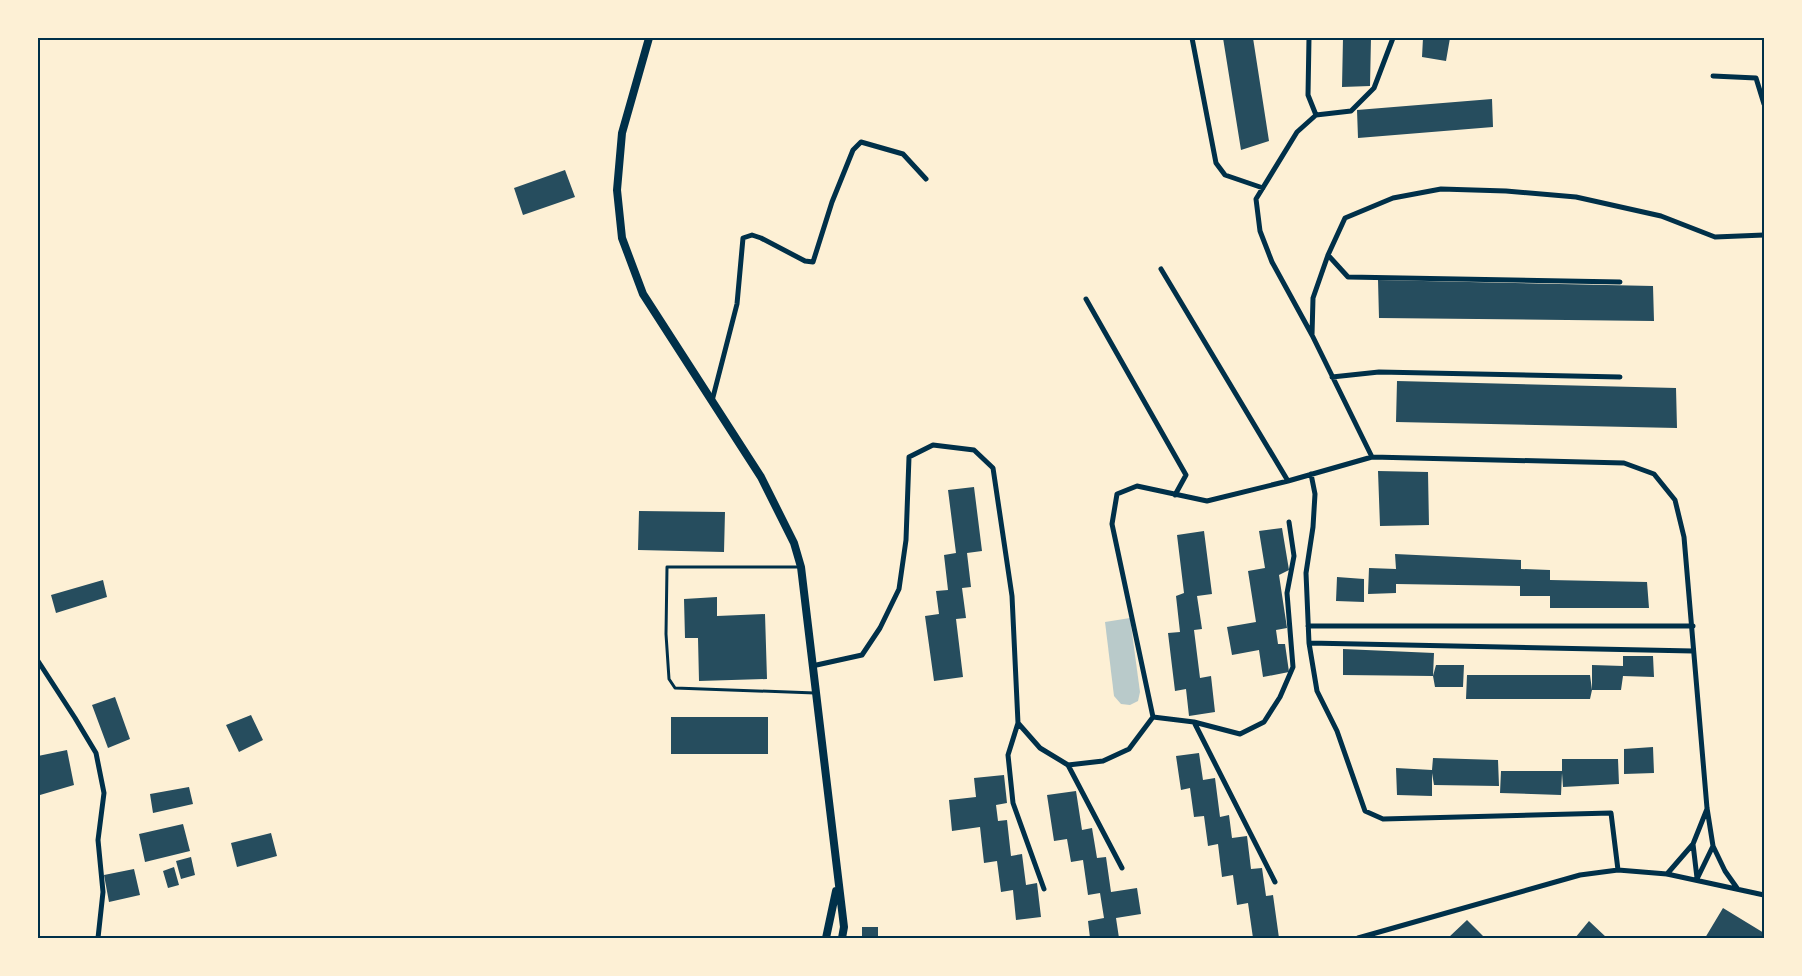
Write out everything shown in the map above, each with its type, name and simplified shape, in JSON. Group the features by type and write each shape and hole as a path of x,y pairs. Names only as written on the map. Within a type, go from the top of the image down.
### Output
{"street":[{"path":"649,38 622,133 617,190 622,238 643,294 760,477 794,543 801,567 837,884 844,927 842,938"},
{"path":"1192,38 1216,163 1225,175 1263,188"},
{"path":"1309,38 1308,95 1316,115"},
{"path":"1372,457 1312,335 1272,262 1260,232 1256,199 1297,132 1316,115 1351,111 1374,88 1392,38"},
{"path":"1713,76 1756,78 1764,104"},
{"path":"712,401 737,304 743,238 752,235 761,238 805,261 812,262 832,202 854,150 861,142 903,154 926,179"},
{"path":"1312,335 1313,298 1328,255 1345,218 1393,198 1441,189 1576,196 1661,216 1715,237 1764,235"},
{"path":"1328,255 1348,277 1620,282"},
{"path":"1161,269 1288,481"},
{"path":"1086,298 1186,475 1175,495"},
{"path":"1332,377 1379,372 1620,377"},
{"path":"812,666 862,655 880,628 899,589 906,540 909,457 933,445 974,450 993,468 1012,596 1018,723 1008,755 1013,803 1044,888"},
{"path":"1068,765 1103,761 1129,749 1153,718 1112,524 1117,494 1137,486 1207,500 1288,481 1372,457 1624,463 1654,474 1675,500 1684,537 1707,808 1713,846 1725,871 1737,889"},
{"path":"1312,474 1315,494 1313,527 1306,573 1309,643 1317,691 1337,732 1365,811 1383,819 1611,813 1618,870"},
{"path":"1153,718 1194,722 1240,734 1264,722 1280,697 1293,667 1287,593 1294,556 1289,522"},
{"path":"1308,626 1693,626"},
{"path":"1309,643 1693,651"},
{"path":"38,661 96,753 104,793 98,840 103,892 98,938"},
{"path":"1194,722 1275,882"},
{"path":"1018,723 1040,748 1068,765 1122,868"},
{"path":"1667,874 1693,844 1707,808"},
{"path":"1693,844 1697,879"},
{"path":"1697,879 1713,846"},
{"path":"1358,938 1580,876 1618,870 1667,874 1697,879 1764,895"},
{"path":"826,938 837,884"}],"lane":[{"path":"801,567 667,567 666,634 669,678 674,688 815,693"}],"shaded area":[{"path":"1130,618 1140,692 1138,701 1130,705 1121,704 1114,696 1105,622"}],"building":[{"path":"1223,38 1253,38 1269,141 1241,150"},
{"path":"1343,38 1371,38 1370,86 1342,87"},
{"path":"1423,38 1450,38 1446,61 1422,57"},
{"path":"1492,99 1493,127 1358,138 1357,110"},
{"path":"565,170 575,197 523,215 514,188"},
{"path":"1378,280 1653,286 1654,321 1379,318"},
{"path":"1397,381 1676,388 1677,428 1396,422"},
{"path":"1378,471 1428,472 1429,525 1380,526"},
{"path":"974,487 982,551 967,553 971,587 962,588 966,618 956,619 963,677 934,681 925,616 939,614 936,591 948,590 944,555 956,553 948,490"},
{"path":"639,511 725,512 724,552 638,550"},
{"path":"1282,528 1289,570 1279,575 1287,628 1276,630 1278,644 1285,644 1289,672 1263,677 1259,650 1232,655 1227,627 1256,622 1248,571 1265,568 1259,531"},
{"path":"1204,531 1212,594 1197,596 1202,629 1194,630 1200,678 1211,676 1215,712 1189,716 1186,689 1175,691 1168,633 1180,632 1176,596 1184,593 1177,535"},
{"path":"1395,554 1521,560 1521,569 1550,570 1550,580 1647,582 1649,608 1550,608 1550,596 1520,596 1520,586 1396,584 1396,593 1368,594 1369,568 1396,569"},
{"path":"1337,577 1364,579 1364,602 1336,601"},
{"path":"103,580 107,597 56,613 51,595"},
{"path":"717,597 717,616 765,614 767,679 699,681 698,638 685,638 684,599"},
{"path":"1343,649 1434,653 1433,676 1343,675"},
{"path":"1623,656 1653,656 1654,677 1623,676 1621,690 1592,690 1592,665 1623,666"},
{"path":"1436,665 1464,665 1463,687 1435,687 1433,676"},
{"path":"1467,675 1590,675 1592,690 1590,699 1466,699"},
{"path":"115,697 130,739 108,748 92,705"},
{"path":"251,715 263,740 239,752 226,725"},
{"path":"671,717 768,717 768,754 671,754"},
{"path":"1653,747 1654,773 1624,774 1624,749"},
{"path":"67,750 74,785 40,795 38,786 38,756"},
{"path":"1199,753 1203,780 1215,778 1220,817 1229,815 1232,838 1247,836 1251,869 1262,868 1266,896 1273,895 1279,938 1253,938 1248,903 1237,905 1233,875 1222,877 1218,844 1208,846 1204,816 1194,817 1190,788 1181,790 1176,756"},
{"path":"1433,758 1498,760 1499,786 1434,785 1432,773 1432,796 1397,795 1396,768 1432,770"},
{"path":"1562,759 1618,759 1619,784 1563,787 1562,773 1561,795 1500,793 1501,771 1562,771"},
{"path":"1004,775 1007,803 996,805 998,821 1007,820 1011,856 1022,854 1026,885 1037,883 1041,917 1016,920 1013,890 1001,892 997,861 984,863 980,827 952,831 949,800 976,797 974,778"},
{"path":"189,787 193,804 153,813 150,794"},
{"path":"1076,791 1082,830 1092,828 1097,858 1106,857 1111,892 1137,888 1141,914 1116,918 1119,938 1090,938 1088,921 1104,918 1100,893 1088,895 1083,860 1071,862 1067,839 1054,841 1047,795"},
{"path":"183,824 190,851 145,862 139,834"},
{"path":"271,833 277,856 237,867 231,843"},
{"path":"191,857 195,875 181,879 176,861"},
{"path":"174,867 179,885 168,888 163,871"},
{"path":"134,869 140,895 109,902 104,875"},
{"path":"1723,908 1764,933 1764,938 1705,938"},
{"path":"1467,920 1485,938 1448,938"},
{"path":"1589,921 1607,938 1575,938"},
{"path":"862,927 878,927 878,938 862,938"}]}
